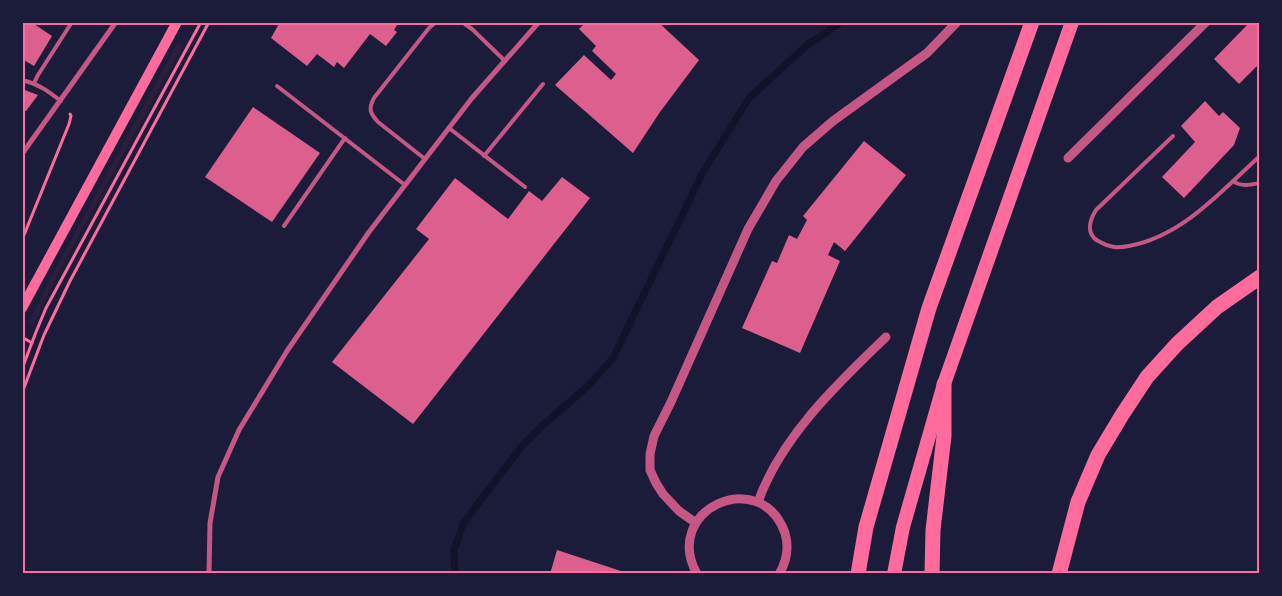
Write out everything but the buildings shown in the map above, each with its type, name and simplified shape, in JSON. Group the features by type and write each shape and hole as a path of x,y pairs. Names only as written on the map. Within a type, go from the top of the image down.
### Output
{"highway":[{"path":"858,574 866,527 928,308 1032,22"},
{"path":"894,574 903,527 944,384 1072,22"},
{"path":"1059,574 1078,502 1098,455 1147,377 1177,344 1217,308 1260,277"},
{"path":"932,574 933,530 944,436 944,384"}],"main road":[{"path":"22,308 177,22"}],"street":[{"path":"22,154 116,22"},
{"path":"209,574 210,523 218,477 239,430 287,351 369,232 472,98 539,22"},
{"path":"696,523 679,511 663,494 650,470 650,454 654,436 748,229 776,181 803,147 833,121 927,53 957,22"},
{"path":"1068,158 1206,22"},
{"path":"758,502 770,473 790,442 816,408 886,337"},
{"path":"697,574 692,565 689,551 690,536 696,523 704,512 716,504 730,499 744,498 758,502 772,511 782,524 787,540 787,556 779,574"}],"lane":[{"path":"34,83 72,22"},
{"path":"425,159 378,122 372,116 370,110 374,98 429,28 436,22"},
{"path":"462,22 506,61"},
{"path":"22,80 44,88 61,100"},
{"path":"484,156 543,84"},
{"path":"277,86 405,185"},
{"path":"449,128 525,186"},
{"path":"1173,136 1096,210 1091,220 1090,229 1094,238 1105,245 1116,248 1141,244 1168,233 1194,216 1260,156"},
{"path":"284,226 345,138"},
{"path":"1233,181 1245,186 1260,184"}],"path":[{"path":"22,369 46,308 201,22"},
{"path":"22,393 44,335 70,280 209,22"},
{"path":"22,240 69,124 70,114"},
{"path":"22,337 32,343"}],"shaded area":[{"path":"178,42 183,45 55,279 34,324 29,322 48,283"}],"waterway":[{"path":"455,574 454,550 464,522 522,446 589,385 613,358 703,172 749,98 806,46 841,22"}]}
